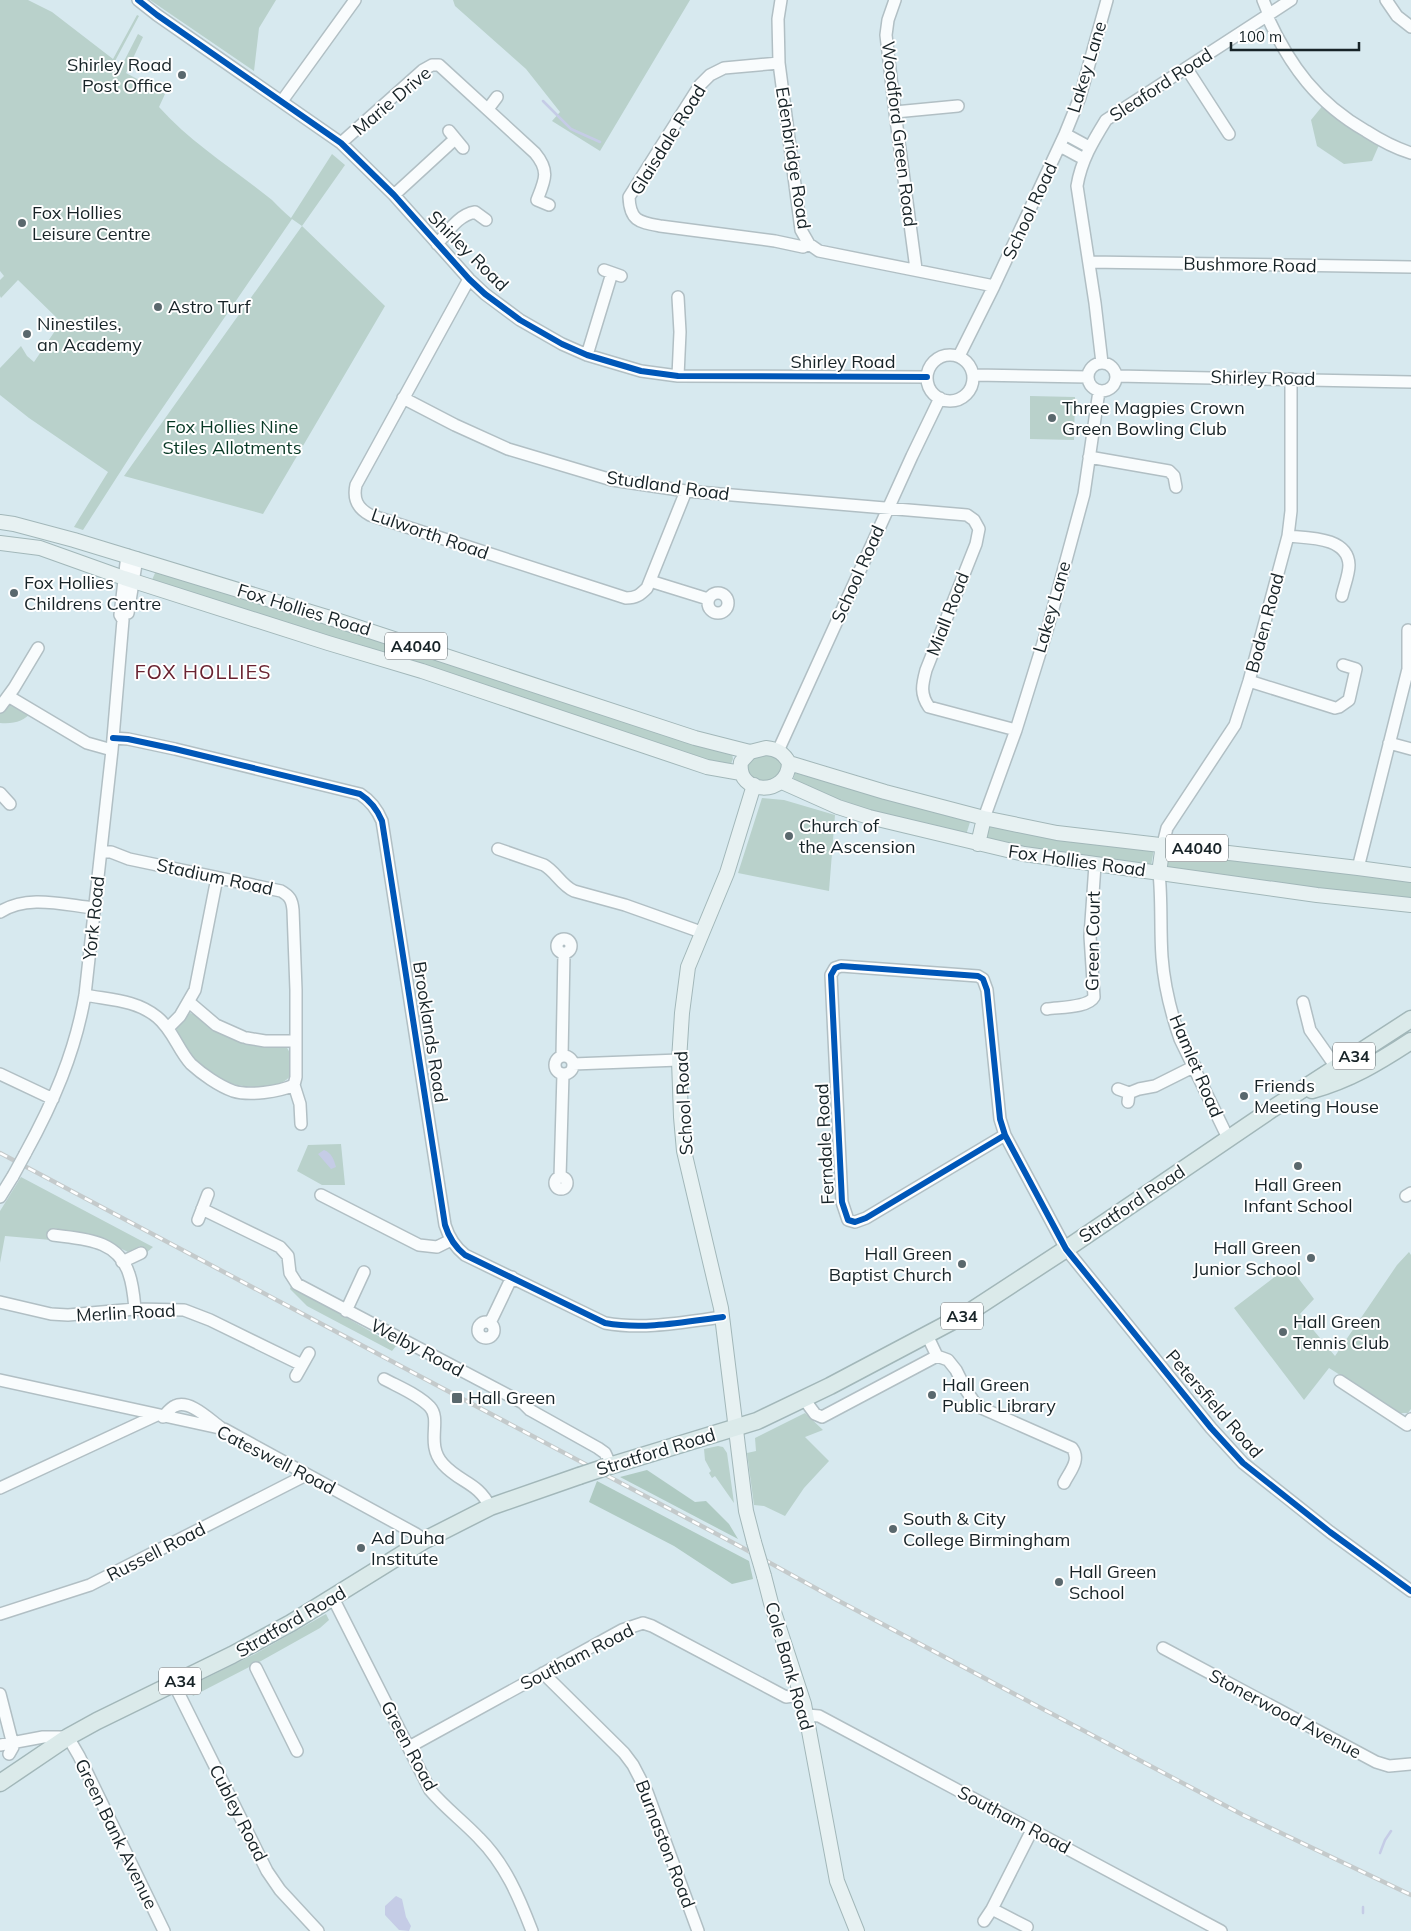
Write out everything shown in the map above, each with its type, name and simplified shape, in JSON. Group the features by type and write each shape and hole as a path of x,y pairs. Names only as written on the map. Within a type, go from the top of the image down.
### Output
{"highway":[{"name":"Stratford Road","path":"0,1784 68,1737 241,1650 333,1598 425,1540 490,1507 609,1466 757,1421 804,1399 968,1313 1066,1249 1228,1138 1297,1094 1340,1073 1411,1019"},
{"name":"Stratford Road","path":"1340,1073 1369,1068 1411,1041"}],"main road":[{"name":"Fox Hollies Road","path":"0,522 40,531 132,557 330,618 694,738 750,752"},
{"name":"Fox Hollies Road","path":"0,543 40,548 128,579 422,671 706,767 741,773"},
{"path":"766,748 778,750 789,763 787,774 782,782 768,787 754,786 745,781 741,773 741,762 750,752 766,748"},
{"name":"Fox Hollies Road","path":"789,763 885,792 984,818 1057,833 1163,844 1411,875"},
{"name":"Fox Hollies Road","path":"782,782 838,807 869,817 1024,854 1095,866 1317,895 1411,905"},
{"name":"School Road","path":"735,1428 722,1317 684,1150 681,1117 680,1060 682,1013 688,968 727,873 754,786"},
{"path":"978,844 984,818"},
{"path":"1159,873 1163,844"},
{"name":"Cole Bank Road","path":"735,1428 746,1511 771,1603 801,1694 837,1881 857,1931"}],"street":[{"name":"Shirley Road","path":"138,0 341,143 394,195 469,279 485,294 520,320 562,344 587,355 641,371 678,376 927,377"},
{"path":"282,101 355,0"},
{"name":"Edenbridge Road","path":"781,0 778,19 779,63 801,230 809,244 819,251 994,286"},
{"name":"Woodford Green Road","path":"895,0 888,20 886,35 916,269"},
{"name":"Lakey Lane","path":"1060,146 1080,97 1107,0"},
{"path":"1262,0 1288,59 1316,94 1352,123 1382,141 1411,153"},
{"name":"Sleaford Road","path":"1089,147 1106,120 1291,0"},
{"path":"1386,0 1397,16 1411,27"},
{"name":"Glaisdale Road","path":"779,63 724,68 710,75 700,85 630,197 630,208 633,216 641,222 803,247 809,244"},
{"name":"Marie Drive","path":"341,143 423,70 432,65 439,65 488,109 543,163 546,172 537,200 549,205"},
{"path":"1187,68 1229,134"},
{"path":"488,109 497,97"},
{"path":"895,112 958,106"},
{"name":"Lakey Lane","path":"1065,134 1089,147"},
{"path":"394,195 456,139"},
{"path":"1060,146 1084,159"},
{"name":"School Road","path":"959,356 1060,146"},
{"path":"1089,147 1077,186 1102,363"},
{"name":"Shirley Road","path":"437,244 454,224 467,214 475,212 486,220"},
{"name":"Bushmore Road","path":"1089,262 1411,267"},
{"path":"587,355 612,273"},
{"name":"Lulworth Road","path":"469,279 356,485 355,499 363,511 504,560 626,598 638,596 647,588 686,491"},
{"path":"678,297 680,332 678,376"},
{"path":"948,354 959,356 971,366 973,375 972,386 964,397 952,401 940,398 931,390 927,377 930,365 940,356 948,354"},
{"path":"1102,363 1112,368 1116,376 1111,388 1099,391 1090,385 1088,373 1094,366 1102,363"},
{"path":"973,375 1088,377"},
{"name":"Shirley Road","path":"1116,376 1411,382"},
{"name":"Boden Road","path":"1163,844 1167,828 1235,724 1249,681 1288,536 1291,511 1291,379"},
{"name":"Lakey Lane","path":"984,818 1016,730 1048,627 1084,494 1099,391"},
{"name":"Studland Road","path":"403,398 455,425 508,449 612,480 686,491 888,509"},
{"name":"School Road","path":"778,750 940,398"},
{"path":"1089,457 1169,471 1174,476 1176,487"},
{"name":"Miall Road","path":"888,509 967,515 979,529 976,544 926,670 921,688 923,698 929,707 1016,730"},
{"path":"1288,536 1335,543 1343,550 1349,567 1342,596"},
{"name":"York Road","path":"0,1197 25,1154 52,1100 71,1057 80,1022 85,995 113,744 123,620 120,615 132,557"},
{"path":"650,581 708,599"},
{"path":"1358,868 1408,668 1406,630"},
{"path":"0,707 38,648"},
{"path":"1249,681 1335,708 1348,700 1356,669 1343,665"},
{"name":"Brooklands Road","path":"8,696 87,743 113,744 128,740 175,749 360,794 366,798 378,811 382,821 445,1225 451,1240 465,1255 605,1323 624,1326 722,1317"},
{"path":"1389,743 1411,749"},
{"path":"0,793 10,804"},
{"path":"498,849 550,868 568,887 574,890 625,905 702,932"},
{"name":"Stadium Road","path":"101,852 111,852 129,859 282,891 288,895 292,901 296,990 296,1077 294,1085 300,1104 302,1124"},
{"name":"Green Court","path":"1047,1009 1085,1004 1094,997 1090,936 1095,866"},
{"name":"Hamlet Road","path":"1159,873 1162,957 1174,1024 1228,1138"},
{"path":"168,1028 180,1016 195,990 217,878"},
{"path":"0,912 19,902 46,902 95,908"},
{"path":"562,1056 564,953"},
{"name":"Petersfield Road","path":"831,975 835,968 841,966 978,976 983,979 987,990 1000,1119 1005,1135 1066,1249 1199,1413 1243,1463 1330,1532 1411,1591"},
{"name":"Ferndale Road","path":"831,975 842,1202 848,1220 855,1222 866,1218 1005,1135"},
{"path":"85,995 137,1004 157,1017 168,1028 191,1064 215,1082 232,1090 270,1092 285,1090 294,1085"},
{"path":"189,1002 216,1025 245,1038 265,1041 295,1041"},
{"path":"1303,1002 1310,1030 1340,1073"},
{"path":"562,1056 571,1058 573,1064 570,1071 563,1074 557,1071 555,1065 557,1059 562,1056"},
{"path":"573,1064 680,1060"},
{"path":"1125,1095 1160,1084 1195,1066"},
{"path":"0,1074 52,1100"},
{"path":"560,1177 563,1074"},
{"name":"Welby Road","path":"208,1194 200,1215 280,1247 288,1256 290,1273 297,1284 523,1403 530,1410 605,1453 609,1466"},
{"path":"321,1195 337,1196 419,1244 437,1247 451,1240"},
{"path":"53,1235 99,1242 111,1250 129,1272 135,1309"},
{"path":"122,1262 141,1253"},
{"path":"346,1311 364,1272"},
{"path":"490,1323 512,1277"},
{"name":"Merlin Road","path":"0,1302 51,1314 68,1315 135,1309 184,1310 210,1320 302,1365"},
{"path":"927,1335 937,1356 948,1360 977,1406 1072,1448 1077,1459 1064,1484"},
{"path":"296,1376 309,1353"},
{"path":"804,1399 815,1414 822,1417 937,1356"},
{"name":"Cateswell Road","path":"0,1380 224,1430 425,1540"},
{"path":"384,1380 424,1402 431,1408 436,1420 433,1432 434,1446 440,1458 453,1473 479,1489 490,1507"},
{"path":"1340,1381 1410,1424"},
{"path":"0,1488 160,1416 180,1404 188,1405 224,1430"},
{"name":"Russell Road","path":"0,1614 90,1585 306,1475"},
{"name":"Green Road","path":"333,1598 430,1790 441,1804 489,1849 512,1882 532,1931"},
{"name":"Southam Road","path":"409,1747 622,1630 644,1624 652,1626 786,1697 801,1694"},
{"name":"Stonerwood Avenue","path":"1163,1648 1376,1762 1389,1766 1411,1764"},
{"path":"256,1668 297,1751"},
{"name":"Burnaston Road","path":"543,1673 624,1753 633,1765 647,1792 698,1931"},
{"name":"Cubley Road","path":"174,1684 267,1870 280,1890 318,1931"},
{"path":"0,1694 6,1747 24,1766"},
{"name":"Southam Road","path":"806,1715 819,1716 1221,1931"},
{"path":"6,1747 43,1736 68,1737"},
{"name":"Green Bank Avenue","path":"68,1737 164,1931"},
{"path":"984,1921 1032,1830"},
{"path":"992,1908 1027,1927"}],"green space":[{"path":"0,0 28,0 52,12 113,59 137,15 139,16 114,63 115,70 119,71 138,34 143,37 126,73 165,94 159,107 185,133 272,200 291,218 332,154 345,165 302,226 292,219 142,438 83,530 74,527 108,472 29,418 0,395 0,368 21,346 27,356 34,362 61,322 18,280 1,298 0,296 0,280 4,276 0,271"},
{"path":"150,0 276,0 259,28 254,71"},
{"path":"453,0 690,0 600,151 552,121 560,112 526,69 455,6"},
{"path":"1324,104 1349,128 1379,145 1372,161 1344,164 1317,146 1311,120"},
{"name":"Fox Hollies Nine Stiles Allotments","path":"302,226 385,306 263,514 124,476"},
{"name":"Three Magpies Crown Green Bowling Club","path":"1030,396 1075,397 1074,440 1030,439"},
{"path":"165,572 732,753 733,759 731,764 728,765 694,758 152,580 155,573"},
{"path":"8,696 33,710 26,717 18,721 0,723 0,707"},
{"path":"769,753 785,764 778,778 765,782 751,779 745,764 750,758"},
{"path":"795,773 971,819 966,835 899,819 793,782"},
{"path":"762,798 784,800 835,815 829,891 738,873"},
{"path":"988,823 1154,849 1151,866 1076,857 984,840"},
{"path":"1168,851 1411,881 1411,899 1165,868"},
{"path":"190,1013 197,1015 216,1028 286,1046 293,1062 292,1073 284,1081 273,1086 258,1087 229,1083 215,1076 190,1056 174,1030 185,1016"},
{"path":"341,1144 345,1185 322,1185 297,1171 308,1145"},
{"path":"21,1177 153,1247 146,1253 140,1246 128,1252 95,1236 53,1228 51,1240 5,1236 0,1263 0,1211"},
{"path":"1409,1252 1411,1255 1411,1409 1408,1413 1400,1413 1329,1368 1304,1400 1234,1308 1289,1266 1314,1299 1300,1314 1335,1356 1397,1265"},
{"path":"291,1286 396,1346 392,1351 307,1306 290,1289"},
{"path":"805,1413 823,1430 805,1437 829,1461 804,1488 785,1516 764,1506 754,1505 747,1453 756,1451 755,1438"},
{"path":"718,1446 723,1447 727,1453 734,1503 715,1476 712,1478 709,1473 711,1471 705,1460 704,1449"},
{"path":"647,1470 695,1502 706,1501 729,1524 738,1539 620,1477"},
{"path":"597,1481 749,1561 753,1579 732,1584 674,1546 589,1502"},
{"path":"326,1614 329,1620 320,1628 193,1696 190,1686 255,1654"}],"water":[{"path":"324,1150 331,1155 336,1167 331,1169 318,1154"},
{"path":"396,1896 402,1899 406,1917 411,1926 409,1931 399,1930 385,1915 385,1906"}],"waterway":[{"path":"543,101 571,129 600,142"},
{"path":"1380,1853 1391,1831"},
{"path":"1363,1907 1363,1913"}],"railway":[{"path":"0,1153 1243,1815 1411,1895"}],"cycle path":[{"path":"138,0 341,143 394,195 469,279 485,294 520,320 562,344 587,355 641,371 678,376 927,377"},
{"path":"113,738 128,739 175,749 360,794 376,809 382,821 445,1225 448,1234 461,1252 605,1323 634,1326 679,1323 723,1317"},
{"path":"1005,1135 866,1218 855,1222 848,1220 842,1202 831,975 835,968 841,966 978,976 983,979 987,990 1000,1119 1005,1135 1066,1249 1211,1428 1243,1463 1330,1532 1411,1591"}],"place":[{"name":"Shirley Road Post Office","path":"182,75"},
{"name":"Fox Hollies Leisure Centre","path":"22,223"},
{"name":"Astro Turf","path":"158,307"},
{"name":"Ninestiles, an Academy","path":"27,334"},
{"name":"Three Magpies Crown Green Bowling Club","path":"1052,418"},
{"name":"Fox Hollies Childrens Centre","path":"14,593"},
{"name":"Church of the Ascension","path":"789,836"},
{"name":"Friends Meeting House","path":"1244,1096"},
{"name":"Hall Green Infant School","path":"1298,1166"},
{"name":"Hall Green Junior School","path":"1311,1258"},
{"name":"Hall Green Baptist Church","path":"962,1264"},
{"name":"Hall Green Tennis Club","path":"1283,1332"},
{"name":"Hall Green Public Library","path":"932,1395"},
{"name":"Hall Green","path":"457,1398"},
{"name":"South & City College Birmingham","path":"893,1529"},
{"name":"Ad Duha Institute","path":"361,1548"},
{"name":"Hall Green School","path":"1059,1582"}],"district":[{"name":"FOX HOLLIES","path":"203,672"}]}
